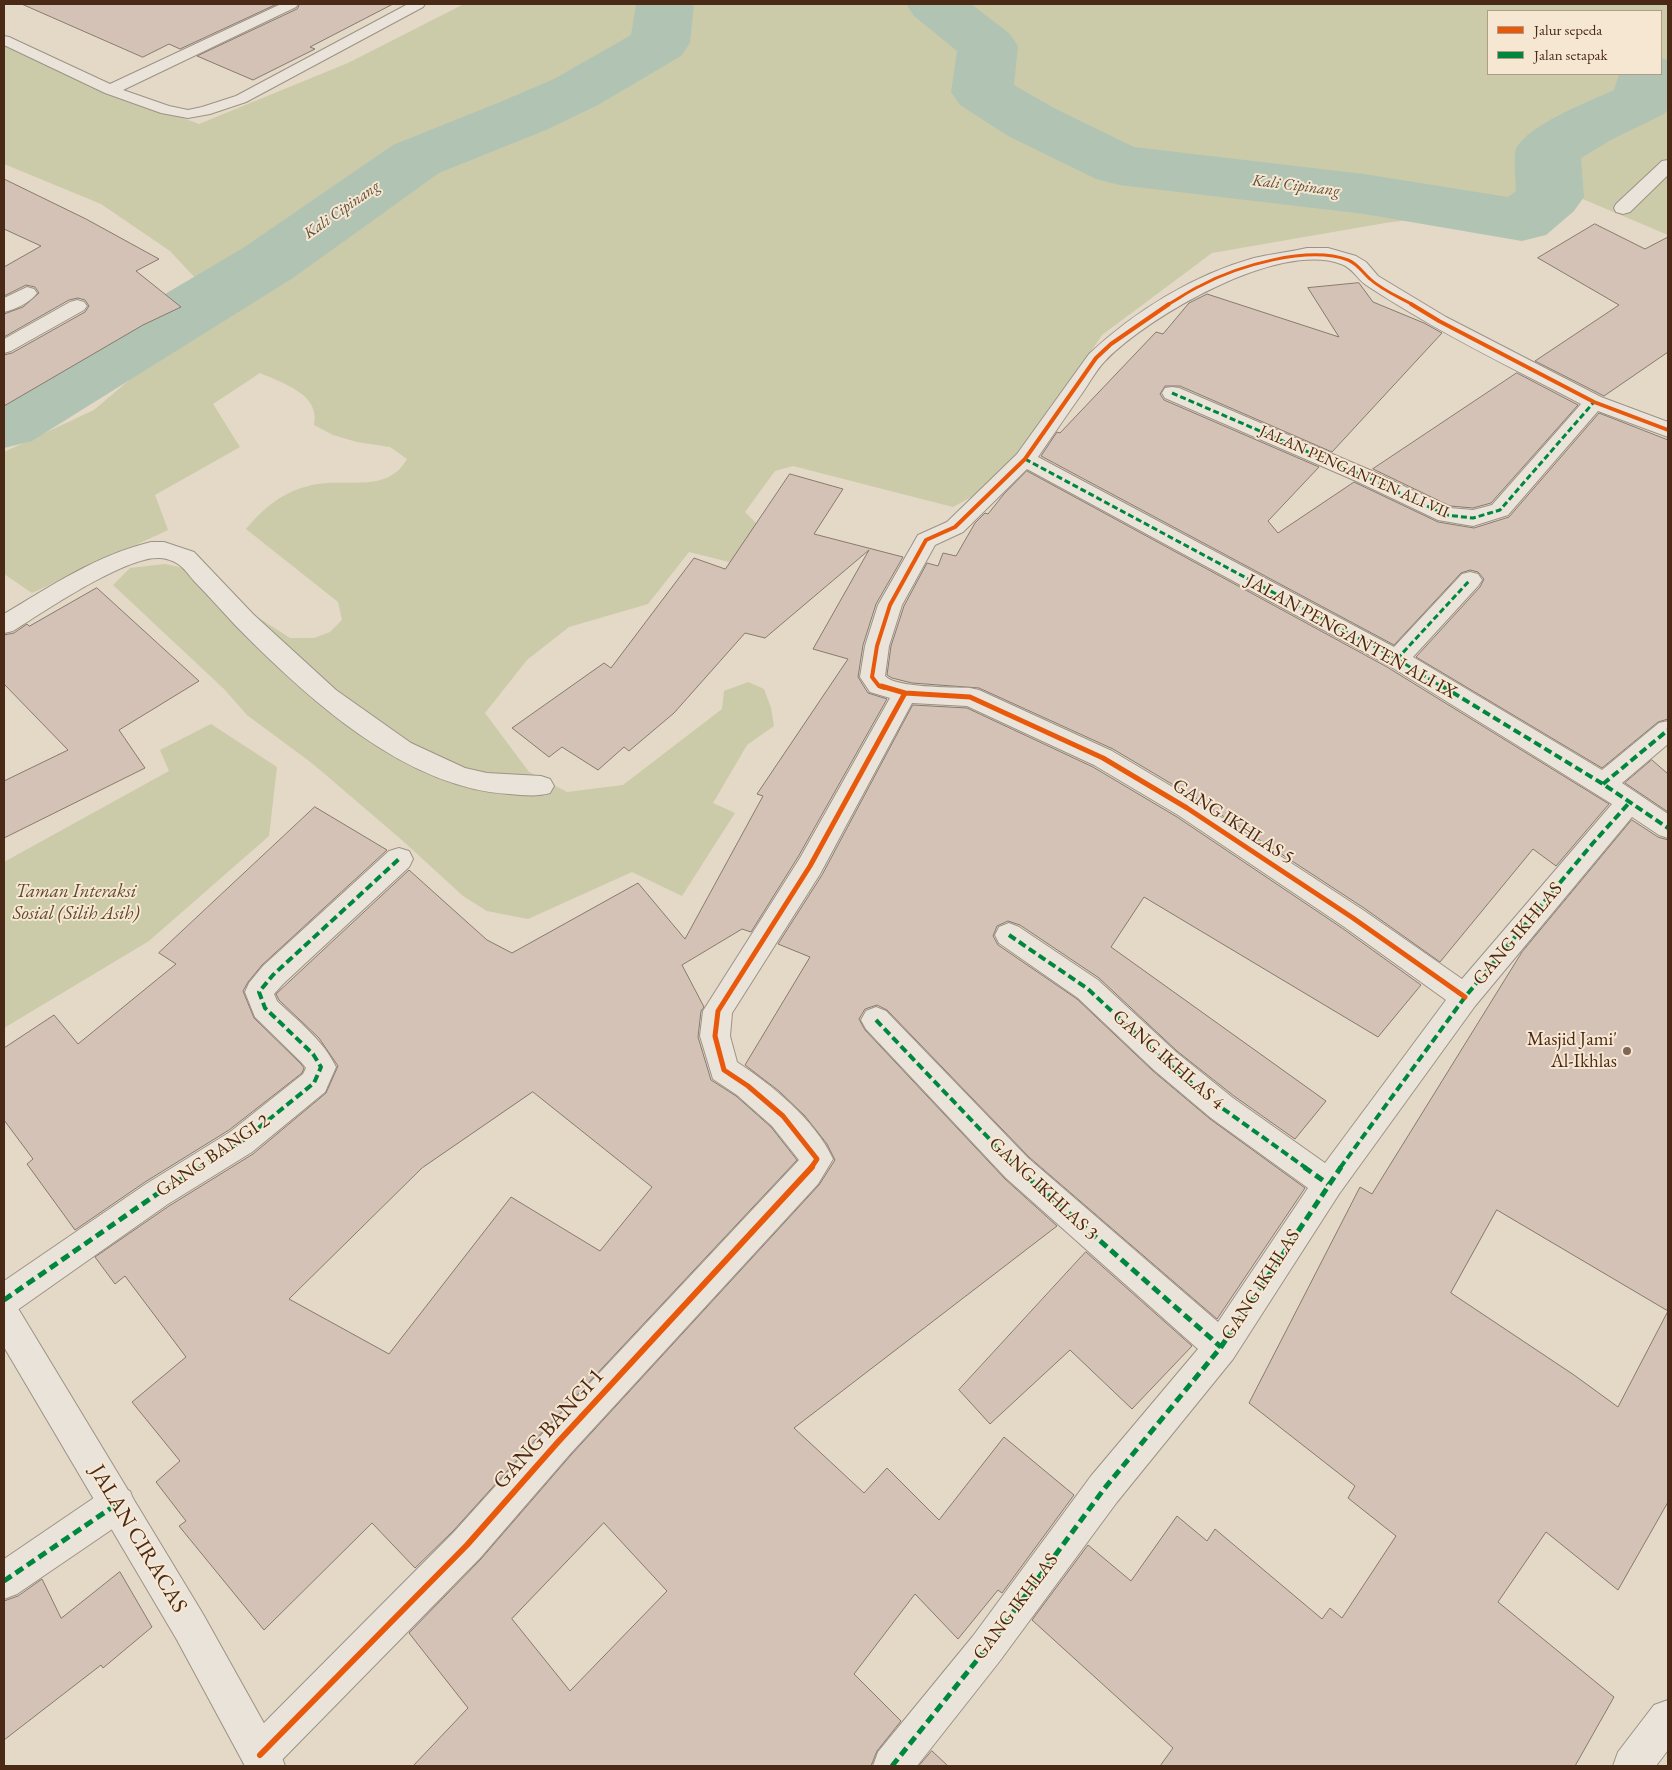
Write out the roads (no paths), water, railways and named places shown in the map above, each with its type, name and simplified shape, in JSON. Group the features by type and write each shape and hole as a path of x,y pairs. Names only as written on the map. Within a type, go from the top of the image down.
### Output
{"street":[{"path":"1623,208 1668,165"},
{"path":"905,693 879,686 872,677 871,672 890,605 926,540 955,527 1025,459 1096,358 1111,344 1151,314 1201,285 1259,263 1315,253 1338,257 1359,266 1371,280 1439,321 1594,402 1668,430"},
{"path":"4,306 28,292"},
{"path":"4,347 77,306"},
{"name":"JALAN PENGANTEN ALI VII","path":"1172,392 1364,476 1446,515 1473,518 1500,510 1594,402"},
{"name":"JALAN PENGANTEN ALI IX","path":"1025,459 1397,659 1603,784 1668,828"},
{"path":"4,625 87,575 134,554 151,550 176,553 186,558 245,620 327,697 402,750 422,761 465,778 487,783 541,786"},
{"path":"1397,659 1470,580"},
{"name":"GANG IKHLAS 5","path":"905,693 970,697 1103,758 1142,781 1354,918 1465,997"},
{"name":"GANG BANGI 1","path":"263,1761 466,1545 558,1442 807,1174 817,1159 782,1116 748,1086 724,1070 715,1036 718,1012 810,866 905,693"},
{"path":"1603,784 1668,730"},
{"name":"GANG IKHLAS","path":"892,1766 986,1649 1104,1490 1221,1347 1328,1184 1465,997 1592,843 1629,803"},
{"name":"GANG BANGI 2","path":"4,1300 157,1194 241,1142 314,1083 321,1067 313,1054 265,1008 259,992 272,975 399,859"},
{"name":"GANG IKHLAS 4","path":"1009,935 1088,989 1165,1061 1208,1096 1328,1184"},
{"name":"GANG IKHLAS 3","path":"876,1020 1017,1168 1221,1347"},
{"name":"JALAN CIRACAS","path":"4,1316 190,1627 263,1761"},
{"path":"4,1581 117,1504"},
{"path":"1632,1766 1668,1719"}],"lane":[{"path":"110,90 291,4"},
{"path":"4,40 110,90 176,112 188,114 241,98 418,4"}],"waterway":[{"name":"Kali Cipinang","path":"4,423 268,263 416,159 523,116 576,92 660,43 665,4"},
{"name":"Kali Cipinang","path":"935,4 988,46 982,92 1031,122 1119,165 1364,194 1522,220 1550,197 1548,150 1588,126 1642,101 1650,75"}],"place":[{"name":"Masjid Jami' Al-Ikhlas","path":"1627,1051"}],"park label":[{"name":"Taman Interaksi Sosial (Silih Asih)","path":"76,903"}]}
